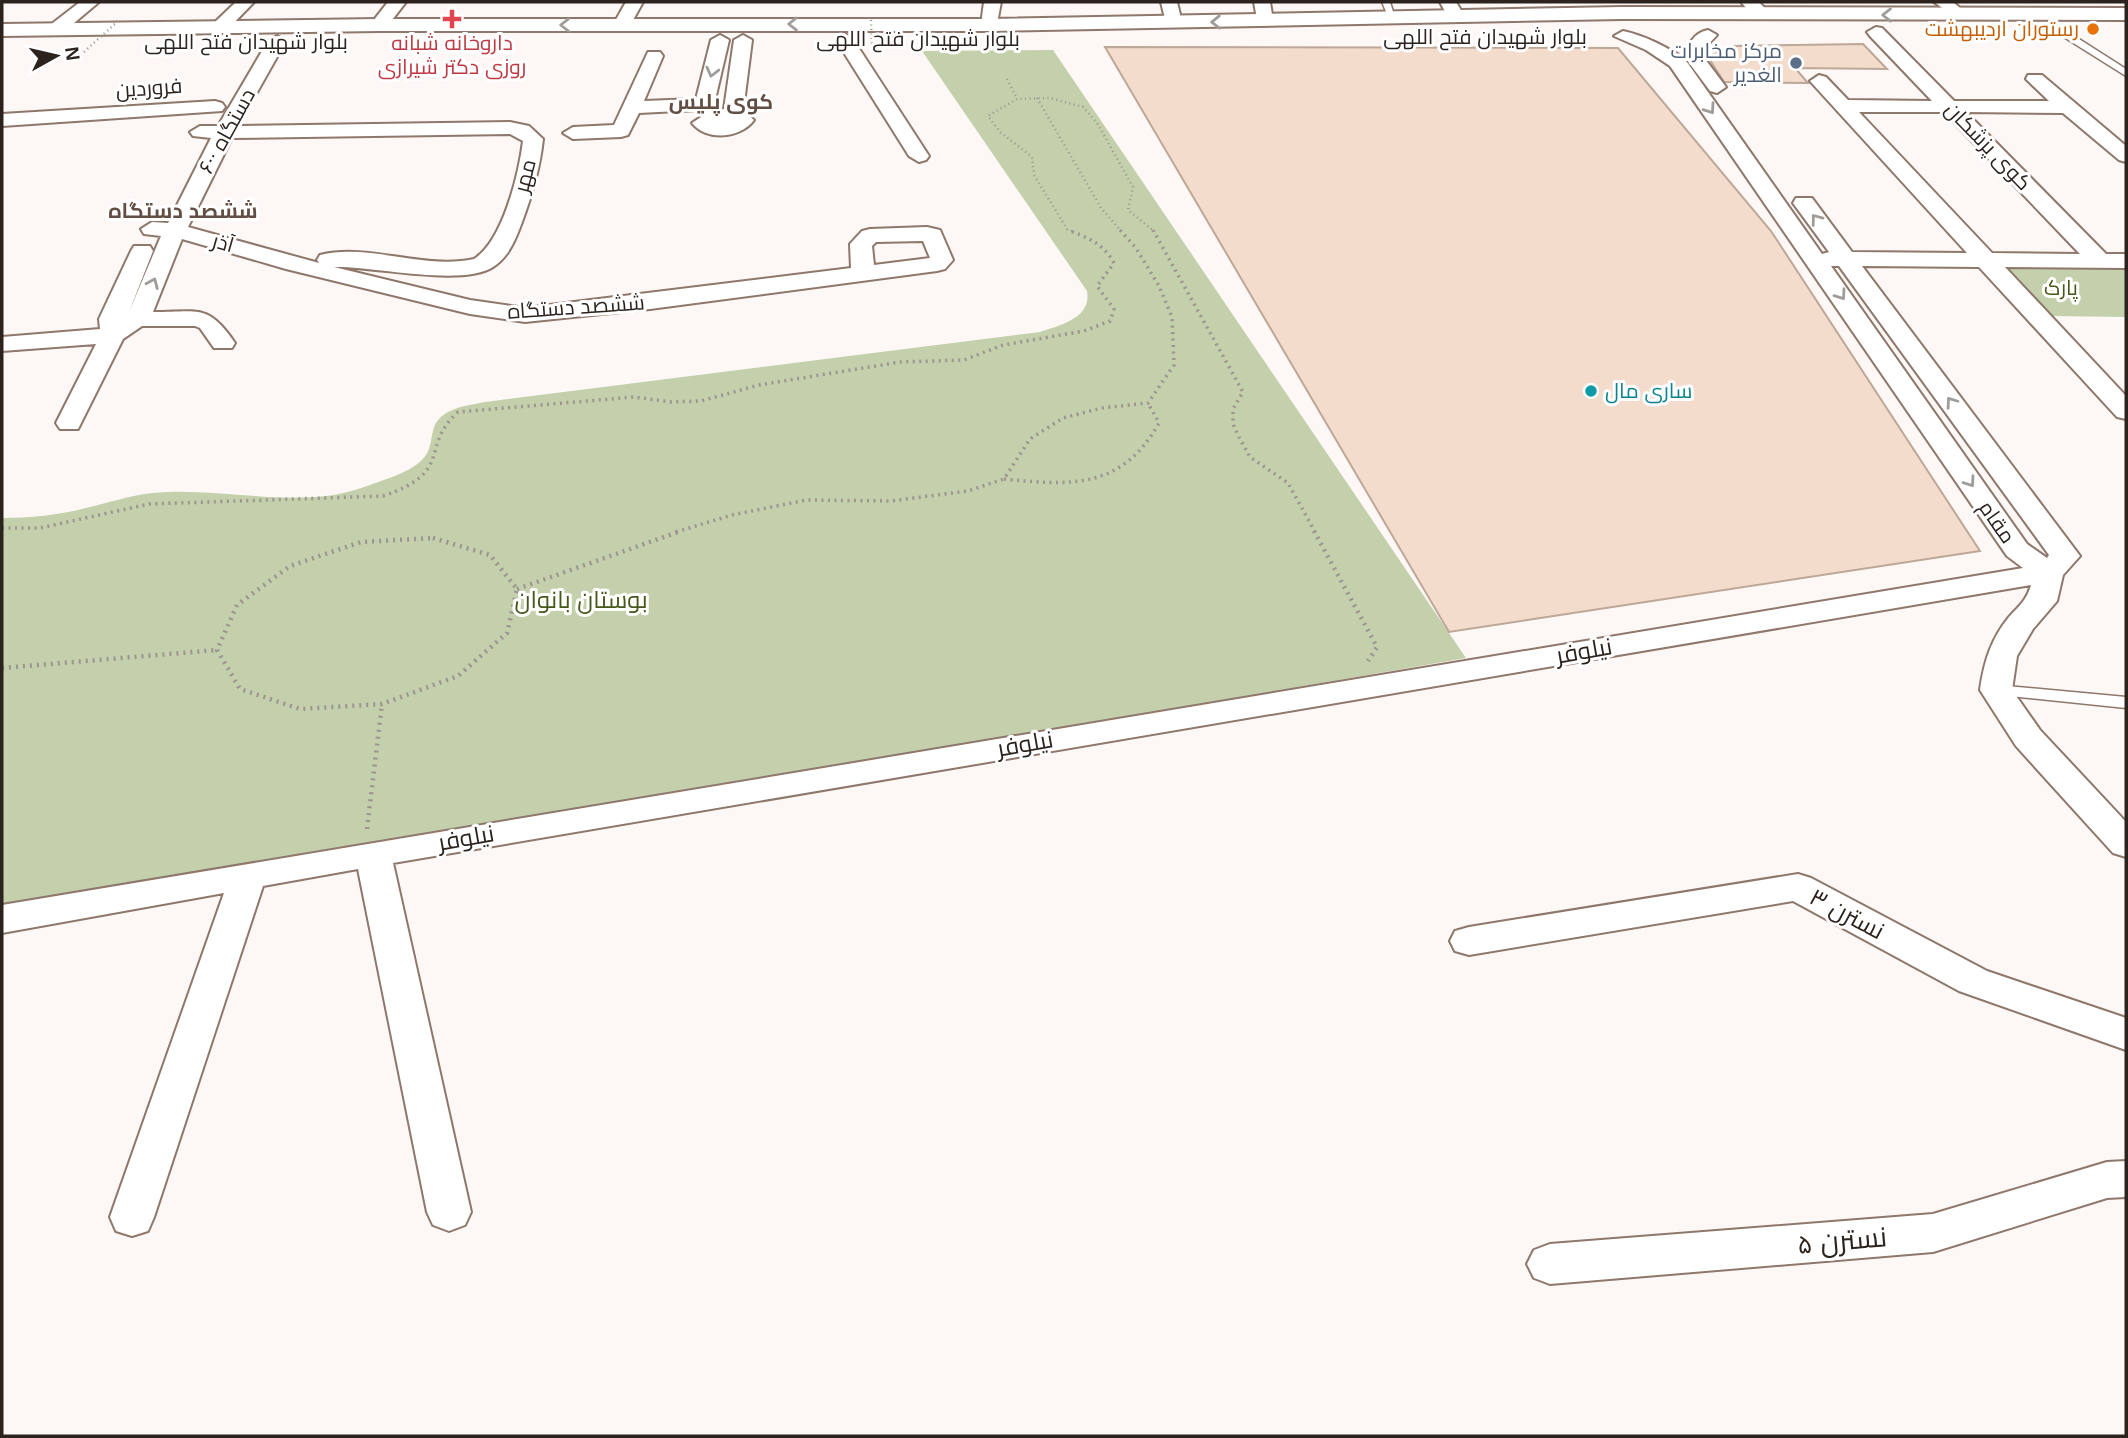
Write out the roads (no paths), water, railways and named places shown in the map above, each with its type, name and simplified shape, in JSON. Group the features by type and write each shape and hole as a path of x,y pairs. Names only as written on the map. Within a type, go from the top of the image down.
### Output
{"main road":[{"name":"بلوار شهیدان فتح اللهی","path":"2,30 379,25 1173,23 1263,12 1330,20 1390,10 1452,9 1554,14 1649,8 1951,8 2126,14"},
{"path":"1554,14 1535,20 1537,24 1552,29 2126,32"},
{"path":"1330,20 1464,20 1485,25 1488,30 1485,35"},
{"name":"بلوار شهیدان فتح اللهی","path":"1598,37 1835,32"},
{"name":"بلوار شهیدان فتح اللهی","path":"2,44 248,47 278,41 1426,38"}],"street":[{"path":"55,30 90,2"},
{"path":"219,28 245,2"},
{"path":"379,25 397,2"},
{"path":"622,25 634,2"},
{"path":"990,25 992,2"},
{"path":"1169,2 1173,23"},
{"name":"کوی پزشکان","path":"1876,32 2100,261"},
{"name":"مقام","path":"1623,36 1652,46 1677,62 2017,550 2049,573 2065,556 1696,60 1695,48 1709,35"},
{"path":"720,40 719,117 736,154"},
{"path":"719,117 743,40"},
{"path":"845,40 919,156"},
{"name":"۶۰۰ دستگاه","path":"138,318 175,230 225,131 278,41"},
{"path":"573,133 621,131 654,56"},
{"path":"2035,79 2126,156"},
{"path":"1819,81 2126,411"},
{"name":"۶۰۰ دستگاه","path":"188,156 227,85"},
{"path":"1842,106 2068,107"},
{"name":"فروردین","path":"2,120 215,107"},
{"path":"631,108 719,117"},
{"name":"مهر","path":"200,132 510,128 522,130 533,139 522,192 502,246 484,263 460,269 349,258 294,264"},
{"path":"69,423 164,205"},
{"name":"آذر","path":"152,229 175,230 294,264"},
{"path":"1816,259 2126,261"},
{"name":"ششصد دستگاه","path":"294,264 470,307 524,315 575,311 863,274"},
{"path":"2,344 112,327 138,318 198,319 209,323 223,343"},
{"path":"2049,573 2042,601 2020,624 2001,656 1996,690 2028,738 2126,844"},
{"name":"نیلوفر","path":"2,919 248,876 370,845 2049,573"},
{"path":"370,845 449,1212"},
{"path":"132,1217 248,876"},
{"name":"نسترن ۳","path":"1469,941 1797,887 1973,981 2126,1034"},
{"name":"نسترن ۵","path":"1550,1264 1933,1233 2108,1180 2126,1179"}],"lane":[{"path":"2062,32 2126,72"},
{"path":"1996,690 2126,703"}],"place":[{"name":"داروخانه شبانه روزی دکتر شیرازی","path":"452,19"},
{"name":"رستوران اردیبهشت","path":"2093,29"},
{"name":"مرکز مخابرات الغدیر","path":"1796,63"},
{"name":"ساری مال","path":"1591,391"}],"district":[{"name":"کوی پلیس","path":"721,102"},
{"name":"ششصد دستگاه","path":"183,211"}],"park label":[{"name":"پارک","path":"2061,288"},
{"name":"بوستان بانوان","path":"581,600"}]}
